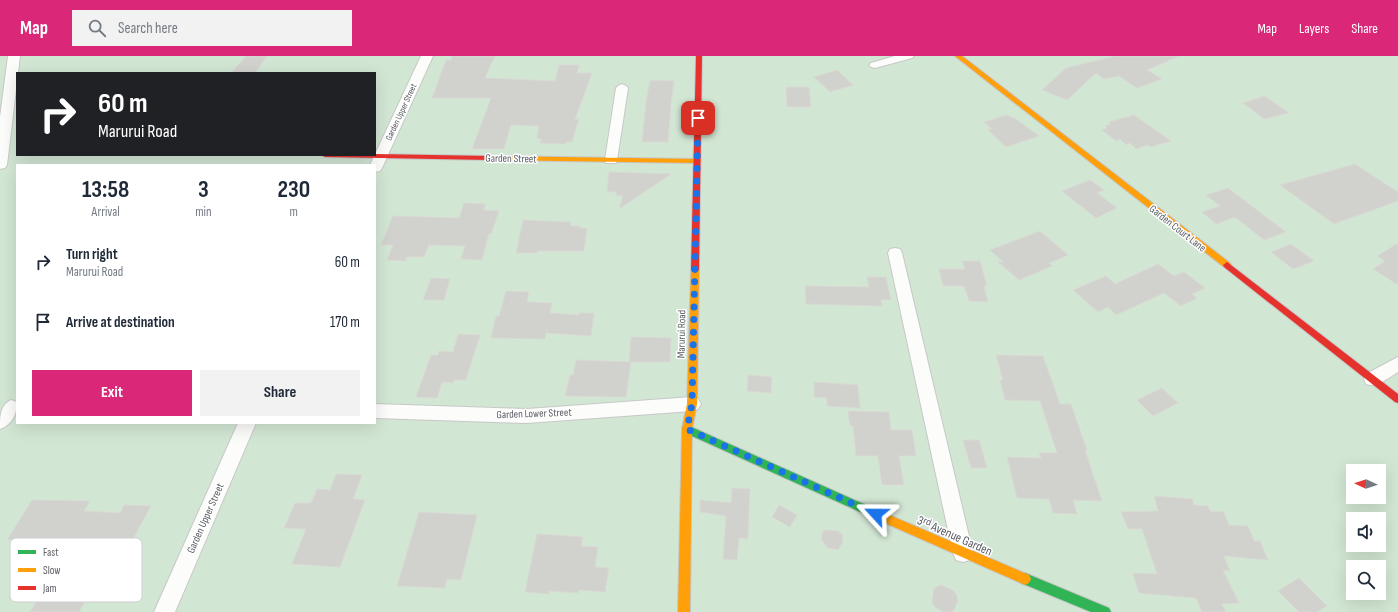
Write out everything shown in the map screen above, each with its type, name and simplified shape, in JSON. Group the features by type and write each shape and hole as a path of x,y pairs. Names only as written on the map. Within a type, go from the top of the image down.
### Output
{"street":[{"path":"0,165 14,56"},
{"name":"Garden Upper Street","path":"376,166 427,56"},
{"name":"Marurui Road","path":"684,612 687,429 692,404 699,56"},
{"path":"875,65 908,56"},
{"name":"Garden Court Lane","path":"958,56 1398,399"},
{"path":"612,160 622,88"},
{"path":"2,150 16,150"},
{"name":"Garden Street","path":"376,156 697,161"},
{"path":"895,253 963,553"},
{"path":"1372,379 1398,364"},
{"name":"Garden Lower Street","path":"376,411 527,416 692,404"},
{"path":"0,422 9,406"},
{"name":"Garden Upper Street","path":"164,612 247,424"},
{"name":"3ʳᵈ Avenue Garden","path":"687,429 963,553 1105,612"}],"green space":[{"path":"0,56 1398,56 1398,612 0,612"}],"building":[{"path":"246,56 267,56 256,72 232,72"},
{"path":"452,56 495,56 485,78 555,81 559,65 579,65 577,73 592,73 575,119 579,119 572,142 566,142 565,144 540,143 541,139 537,138 539,126 511,125 504,149 472,149 491,98 432,98 446,60 451,60"},
{"path":"1115,56 1179,56 1147,70 1162,79 1137,88 1119,76 1104,79 1096,73 1067,100 1042,90 1066,68"},
{"path":"837,70 853,85 830,92 814,77"},
{"path":"650,80 674,81 668,142 642,142"},
{"path":"786,87 809,87 811,107 787,107"},
{"path":"1265,96 1289,113 1264,119 1243,103"},
{"path":"1007,115 1016,119 1039,136 1006,147 988,130 992,129 984,122"},
{"path":"1134,115 1171,141 1151,147 1147,145 1136,149 1130,143 1126,145 1120,139 1116,141 1102,130 1107,128 1105,126 1111,124 1109,122"},
{"path":"1355,164 1398,192 1398,201 1334,224 1280,185"},
{"path":"609,172 671,174 619,209 623,196 616,195 616,192 607,192"},
{"path":"1090,180 1104,190 1097,193 1117,208 1096,218 1062,191"},
{"path":"1228,188 1286,232 1264,240 1235,217 1216,224 1202,212 1220,206 1206,195"},
{"path":"464,203 486,204 483,210 499,211 491,234 489,234 482,260 461,259 465,246 429,245 424,257 407,257 405,261 387,260 393,245 381,245 393,216 459,218"},
{"path":"523,220 571,222 570,226 587,228 584,251 538,251 537,253 516,253"},
{"path":"1040,231 1068,255 1049,263 1052,266 1019,280 998,262 1003,262 990,250"},
{"path":"1398,243 1398,285 1373,269 1385,261 1377,256"},
{"path":"1291,244 1314,261 1293,269 1271,252"},
{"path":"962,261 980,261 987,286 984,286 988,302 969,301 964,286 943,286 939,269 965,269"},
{"path":"1158,264 1174,276 1184,272 1205,288 1192,294 1197,298 1181,306 1164,293 1116,315 1108,307 1098,312 1073,290 1106,276 1115,284"},
{"path":"867,277 886,277 891,300 881,300 882,306 806,304 805,286 869,287"},
{"path":"431,278 450,279 444,300 423,300"},
{"path":"506,291 529,292 527,302 552,303 550,313 579,315 579,313 594,313 591,336 546,333 545,339 491,338 496,316 499,316"},
{"path":"458,334 480,335 466,380 454,380 453,383 442,382 437,398 416,397 431,355 438,355 439,351 453,352"},
{"path":"631,337 671,338 670,362 629,362"},
{"path":"996,355 1043,356 1060,404 1071,404 1087,450 1085,450 1102,501 1073,500 1077,514 1053,513 1049,499 1017,498 1007,457 1041,458 1039,453 1057,453 1040,401 1005,400 1000,380 1003,380"},
{"path":"576,360 631,362 626,397 565,396 570,375 573,375"},
{"path":"748,375 772,377 771,393 747,391"},
{"path":"814,382 858,385 860,408 827,406 827,398 814,397"},
{"path":"1162,388 1178,403 1153,416 1137,400"},
{"path":"848,411 889,412 891,430 912,430 916,456 899,456 904,485 882,485 878,456 856,456 853,426 850,426"},
{"path":"963,440 979,440 987,468 971,468"},
{"path":"336,474 362,475 353,499 365,500 340,567 292,564 306,529 284,528 295,503 311,503 317,489 330,490"},
{"path":"732,488 750,489 748,539 739,538 737,560 723,559 726,516 700,512 700,500 731,503"},
{"path":"1154,496 1192,499 1194,505 1208,506 1210,511 1224,512 1229,525 1248,526 1254,541 1260,541 1268,560 1224,556 1230,571 1223,570 1239,603 1222,604 1226,612 1202,612 1196,598 1139,593 1133,573 1157,574 1142,529 1128,529 1121,512 1158,511"},
{"path":"32,500 90,501 84,511 120,513 124,505 151,506 134,537 135,538 10,538 10,540 7,540"},
{"path":"779,505 797,515 790,527 772,517"},
{"path":"419,512 477,515 461,580 447,579 445,588 397,586"},
{"path":"823,531 838,531 842,534 843,542 838,550 828,548 821,539"},
{"path":"537,534 583,537 581,546 598,547 595,567 609,568 605,592 579,590 578,593 549,591 549,594 525,592"},
{"path":"1299,578 1327,606 1317,612 1299,612 1278,591"},
{"path":"941,585 954,591 957,596 958,601 953,612 943,612 932,603 934,588"},
{"path":"36,602 85,602 79,612 30,612"}],"traffic: fast":[{"path":"687,429 873,513"},
{"path":"1025,579 1105,612"}],"traffic: slow":[{"path":"958,56 1227,265"},
{"path":"490,158 697,161"},
{"path":"684,612 687,429 692,404 695,270"},
{"path":"873,513 1025,579"}],"traffic: jam":[{"path":"695,270 699,56"},
{"path":"376,156 490,158"},
{"path":"1227,265 1398,399"}],"route":[{"path":"698,118 692,404 687,429 876,514"}]}
